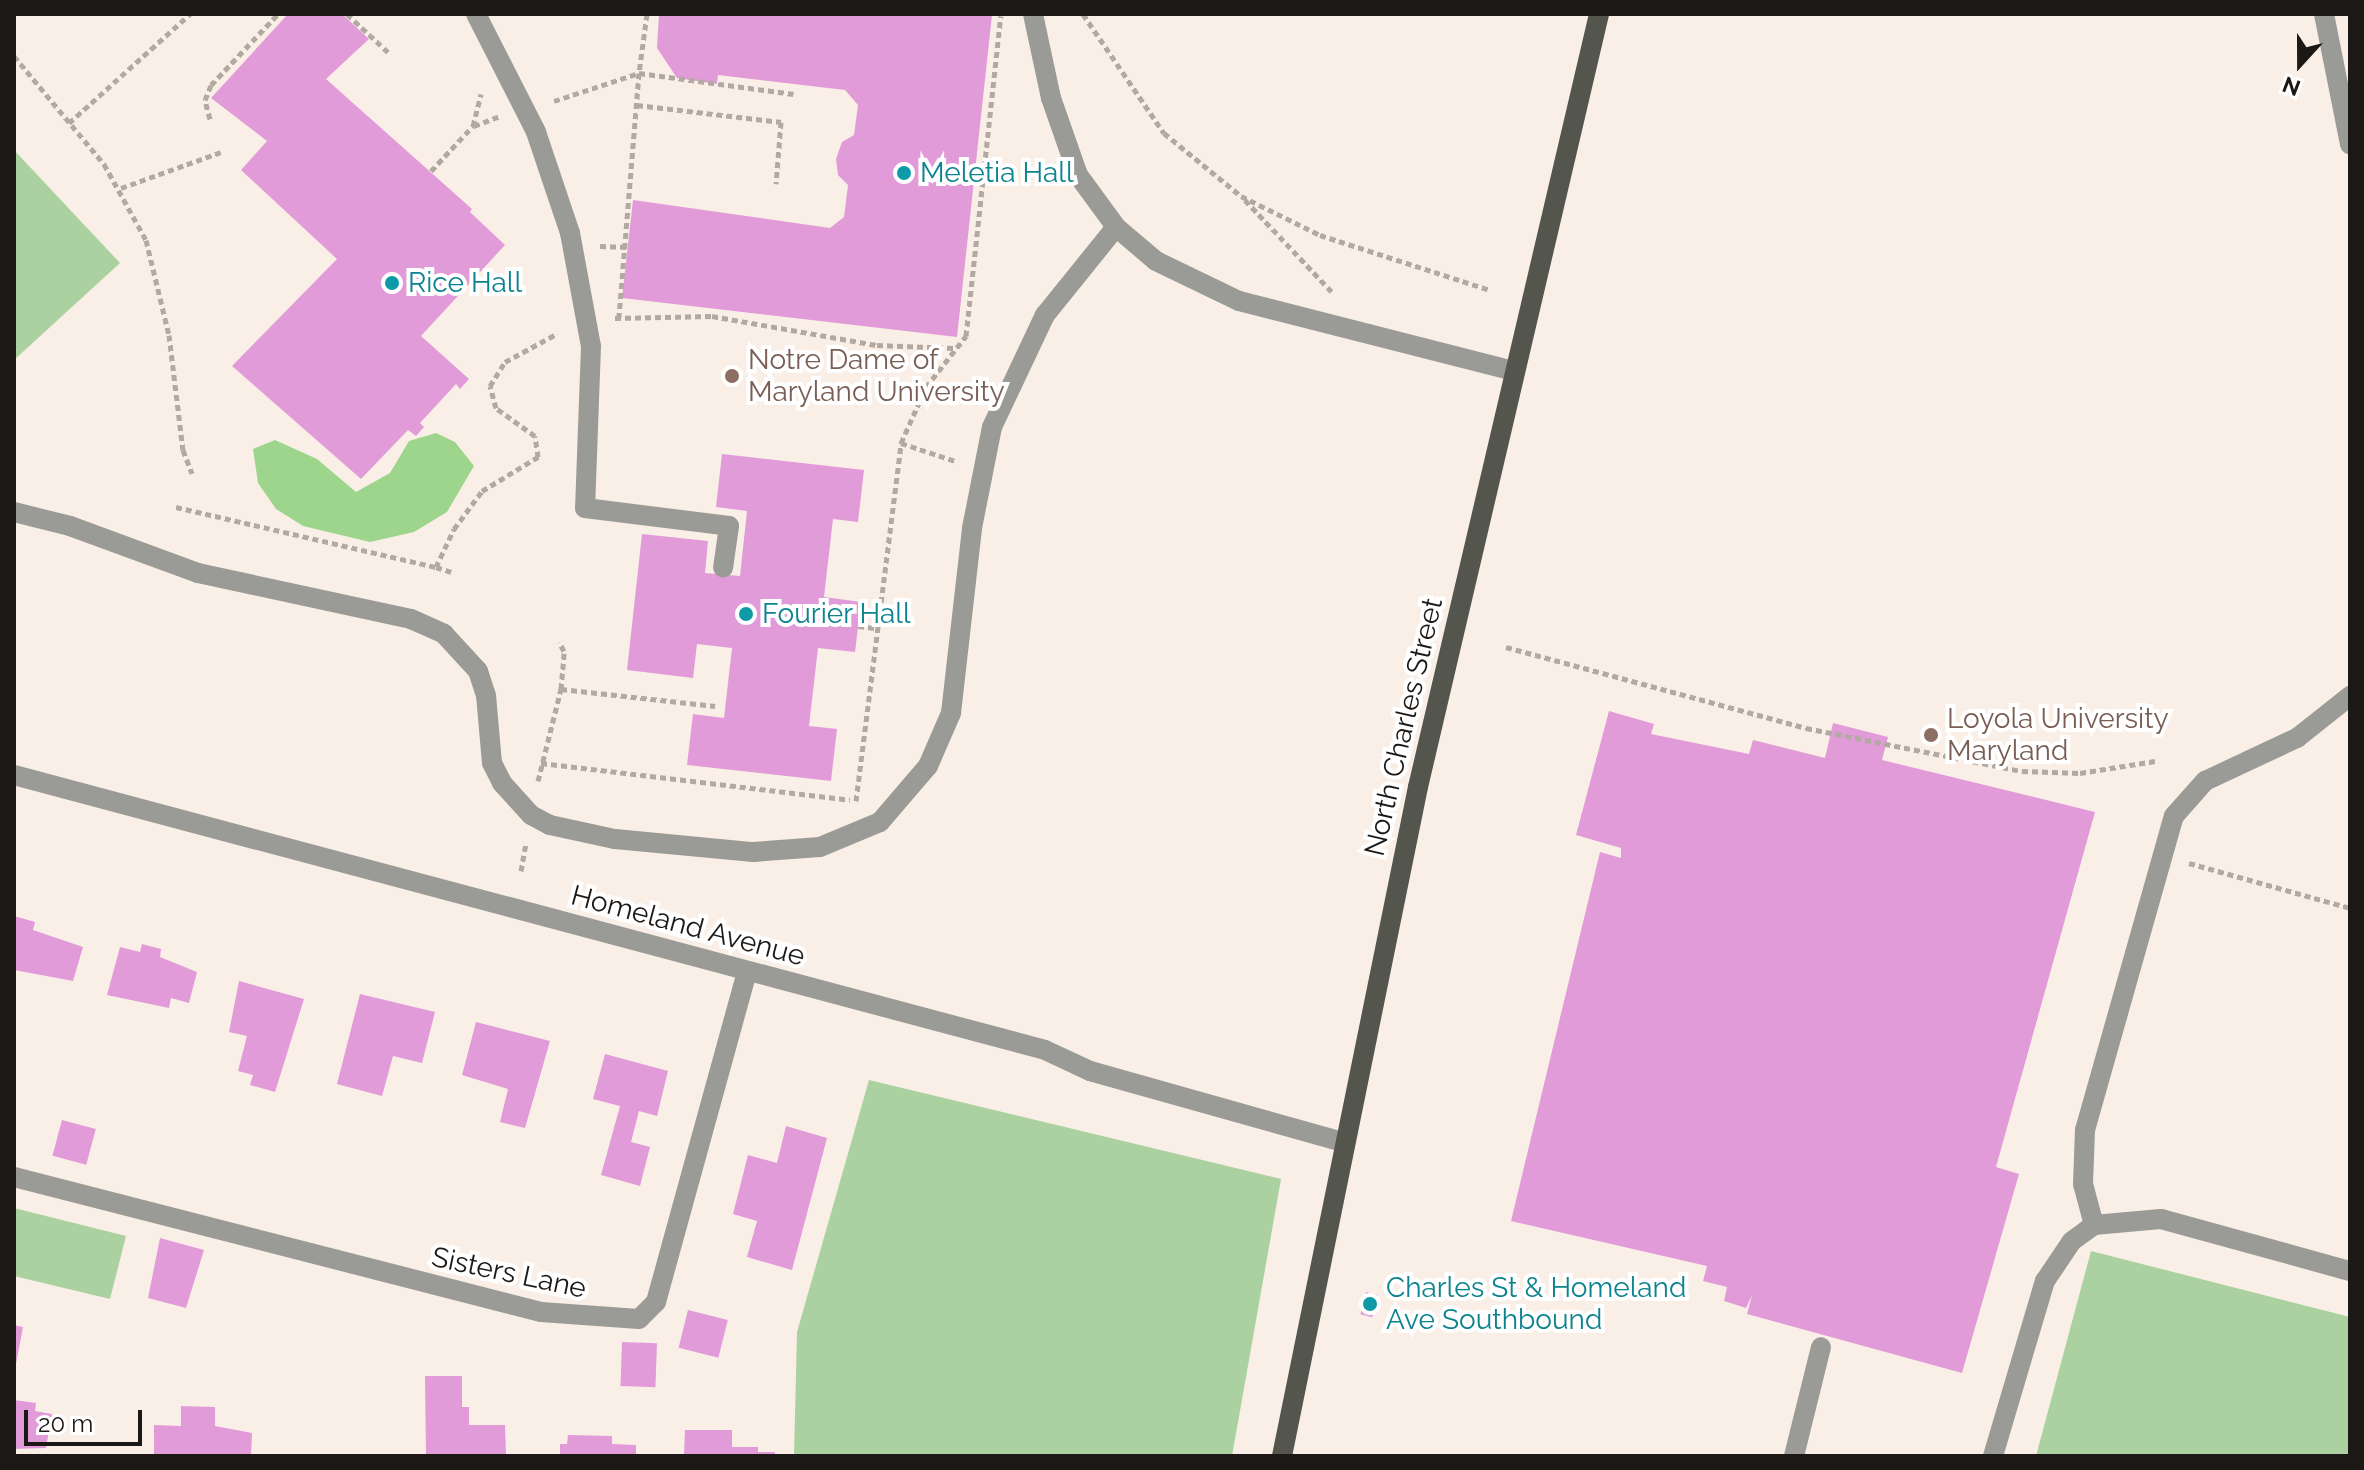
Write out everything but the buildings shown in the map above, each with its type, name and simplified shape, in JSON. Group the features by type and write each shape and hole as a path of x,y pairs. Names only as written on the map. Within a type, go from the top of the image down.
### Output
{"main road":[{"name":"North Charles Street","path":"1282,1456 1343,1142 1514,371 1599,14"}],"street":[{"path":"476,14 503,63 553,181 581,286 593,398 585,508 729,526 723,568"},
{"path":"1033,14 1067,147 1078,175 1116,227 1156,261 1239,301 1514,371"},
{"path":"2324,14 2350,144"},
{"path":"14,512 70,526 198,573 411,619 444,634 478,671 486,695 492,763 502,783 531,815 550,825 615,839 753,852 787,853 849,838 880,822 917,785 951,713 982,470 1007,388 1045,315 1116,227"},
{"path":"2094,1225 2083,1184 2085,1130 2174,816 2189,794 2231,765 2297,738 2350,696"},
{"name":"Homeland Avenue","path":"14,775 1045,1050 1090,1071 1343,1142"},
{"name":"Sisters Lane","path":"14,1177 541,1312 598,1320 639,1319 656,1302 679,1228 747,971"},
{"path":"1993,1456 2045,1281 2064,1250 2094,1225 2161,1219 2350,1271"},
{"path":"1794,1456 1821,1347"}],"path":[{"path":"69,123 190,14"},
{"path":"210,119 205,100 211,85 278,14"},
{"path":"347,14 388,52"},
{"path":"619,318 639,73 647,14"},
{"path":"1083,14 1164,133 1241,196 1345,306 1343,327"},
{"path":"849,838 901,443 926,387 966,336 1001,15"},
{"path":"14,56 121,188 146,240 177,381 183,450 192,473"},
{"path":"431,171 473,126 487,71 503,63"},
{"path":"545,104 639,73 794,94"},
{"path":"637,105 781,122 776,184"},
{"path":"121,188 221,152"},
{"path":"1241,196 1333,239 1490,290"},
{"path":"593,245 627,247"},
{"path":"602,319 712,316 877,345 955,348"},
{"path":"436,567 454,529 482,491 538,457 535,436 490,399 496,374 525,348 566,329"},
{"path":"901,443 982,470"},
{"path":"176,507 451,572"},
{"path":"858,626 875,628"},
{"path":"535,794 561,689 564,651 559,642"},
{"path":"1506,647 1806,728 2022,771 2080,773 2155,761"},
{"path":"561,689 715,706"},
{"path":"541,763 856,800"},
{"path":"521,871 528,836"},
{"path":"2162,855 2350,908"}],"green space":[{"path":"14,150 120,263 14,360"},
{"path":"436,433 455,442 474,466 447,512 414,532 370,542 303,526 276,509 258,483 253,449 275,440 317,459 356,492 390,473 409,441"},
{"path":"869,1080 1281,1179 1232,1456 794,1456 797,1332"},
{"path":"14,1208 126,1236 110,1299 14,1276"},
{"path":"2091,1251 2350,1317 2350,1456 2036,1456"}],"place":[{"name":"Meletia Hall","path":"904,173"},
{"name":"Rice Hall","path":"392,283"},
{"name":"Notre Dame of Maryland University","path":"732,376"},
{"name":"Fourier Hall","path":"746,614"},
{"name":"Loyola University Maryland","path":"1931,735"},
{"name":"Charles St & Homeland Ave Southbound","path":"1370,1304"}]}
